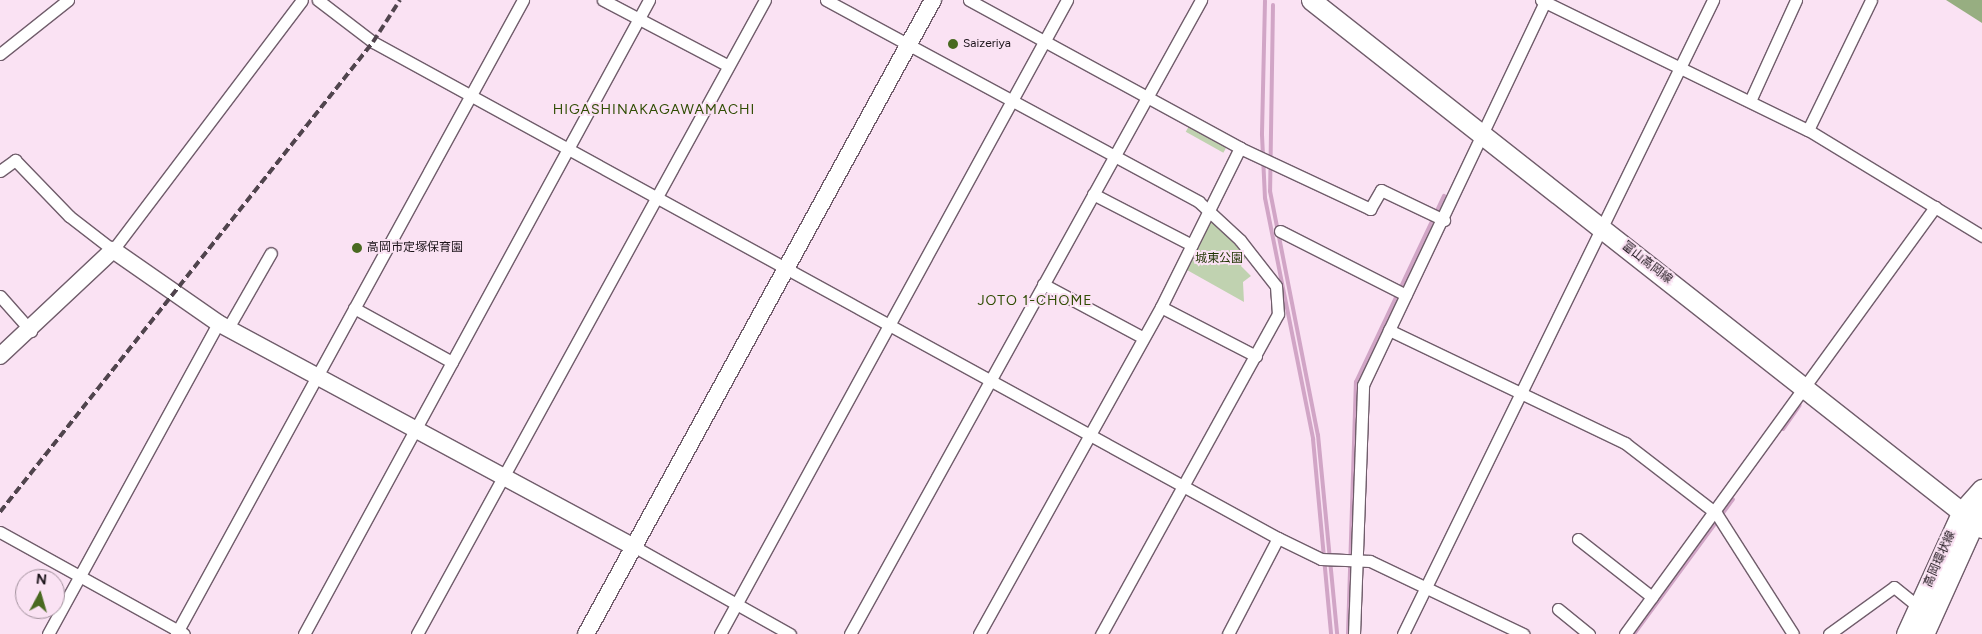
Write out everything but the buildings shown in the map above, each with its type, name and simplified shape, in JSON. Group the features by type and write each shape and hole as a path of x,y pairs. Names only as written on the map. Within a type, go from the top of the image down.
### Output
{"main road":[{"name":"富山高岡線","path":"1311,0 1973,520"},
{"name":"高岡環状線","path":"1924,634 1973,520 1982,489"},
{"name":"高岡環状線","path":"1906,634 1919,607 1982,503"}],"street":[{"path":"0,54 68,0"},
{"path":"0,356 31,330 113,250 302,0"},
{"path":"318,0 374,42 470,96 786,267 886,325 1278,538 1320,559 1352,559 1427,586 1523,634"},
{"path":"0,532 179,633 523,0"},
{"path":"603,0 727,65"},
{"path":"304,634 415,427 570,150 649,0"},
{"path":"417,634 727,65 765,0"},
{"path":"826,0 1114,155 1209,212 1276,286 1278,314 1101,634"},
{"path":"586,634 933,0"},
{"path":"969,0 1240,148 1370,209 1381,190 1439,217"},
{"path":"720,634 886,325 1067,0"},
{"path":"850,634 1201,0"},
{"path":"1403,634 1520,392 1714,0"},
{"path":"1750,101 1796,0"},
{"path":"1808,130 1872,0"},
{"path":"1354,634 1352,559 1363,385 1406,295 1439,217 1544,1 1808,130 1982,236"},
{"path":"979,634 1142,337 1161,306 1240,148"},
{"path":"0,171 15,160 69,216 113,250 223,326 415,427 790,634"},
{"path":"1093,194 1192,245"},
{"path":"1625,634 1652,597 1718,516 1805,387 1935,207"},
{"path":"1280,231 1406,295"},
{"path":"48,634 79,576 223,326 271,253"},
{"path":"1043,284 1142,337"},
{"path":"0,296 31,330"},
{"path":"1161,306 1256,356"},
{"path":"354,308 452,362"},
{"path":"1389,330 1625,443 1718,516 1793,634"},
{"path":"1228,634 1278,538"},
{"path":"1578,539 1652,597"},
{"path":"1829,634 1894,587 1919,607"},
{"path":"1558,609 1589,634"}],"green space":[{"path":"1946,0 1982,0 1982,23"},
{"path":"1194,117 1232,138 1223,153 1186,132"},
{"name":"城東公園","path":"1215,213 1252,246 1241,266 1251,276 1243,282 1244,302 1187,270"}],"waterway":[{"path":"1265,1 1262,135 1265,198 1313,439 1331,634"},
{"path":"1273,5 1270,191 1318,435 1337,634"},
{"path":"1348,634 1356,382 1444,196"},
{"path":"1783,429 1800,405"},
{"path":"1634,634 1733,499"}],"railway":[{"path":"0,512 373,42 400,0"}],"place":[{"name":"Saizeriya","path":"953,44"},
{"name":"高岡市定塚保育園","path":"357,248"}],"district":[{"name":"HIGASHINAKAGAWAMACHI","path":"654,110"},
{"name":"JOTO 1-CHOME","path":"1035,301"}]}
